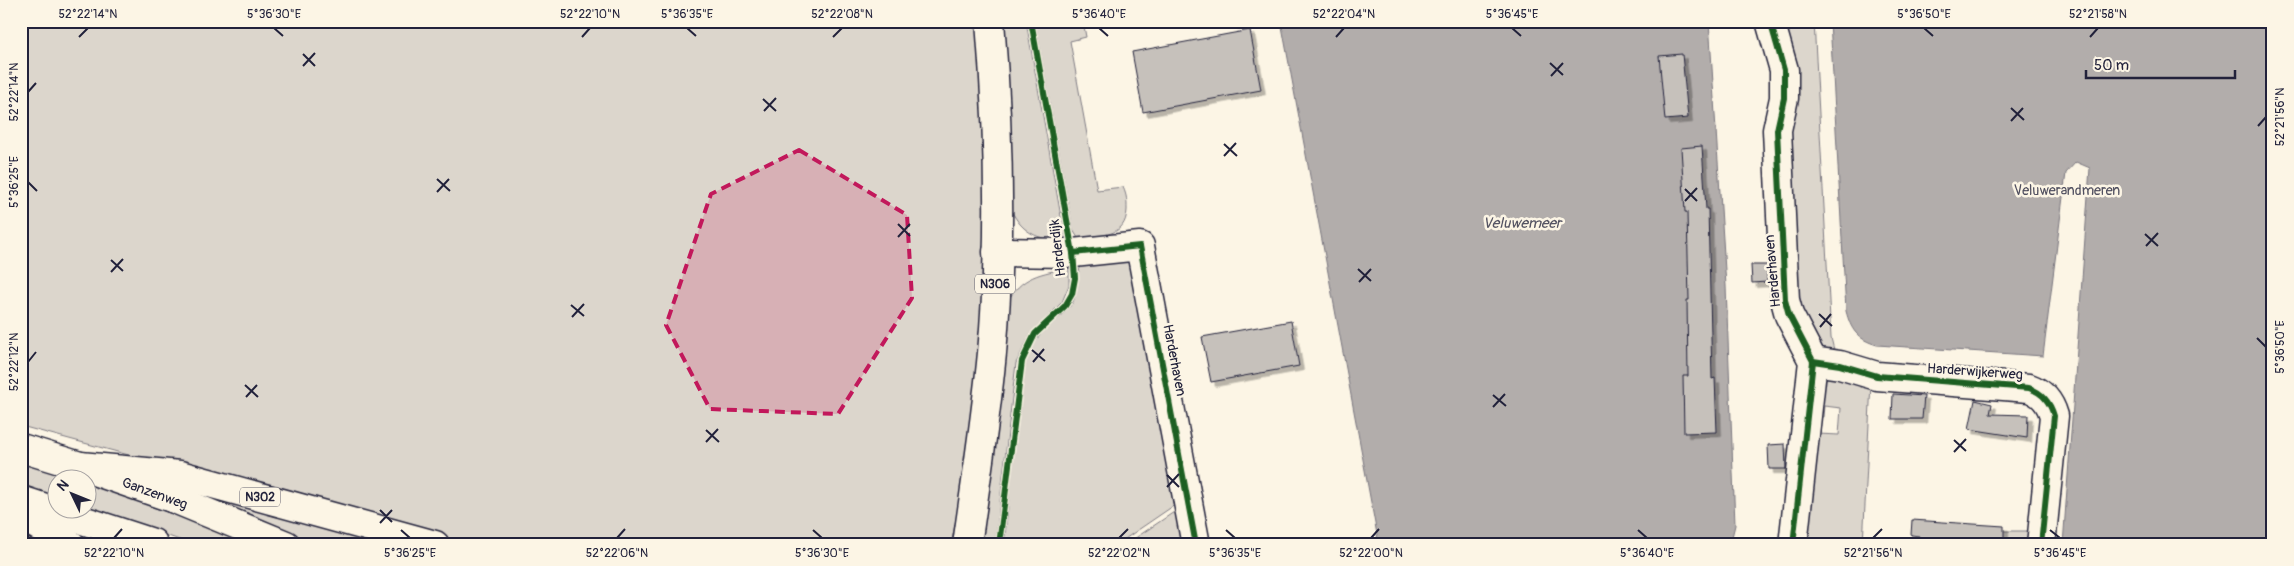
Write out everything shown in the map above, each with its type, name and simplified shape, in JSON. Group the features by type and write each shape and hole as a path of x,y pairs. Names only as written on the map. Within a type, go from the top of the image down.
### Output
{"main road":[{"name":"N306","path":"967,545 992,353 997,252 999,155 990,21"},
{"name":"Harderhaven","path":"1770,21 1784,70 1784,98 1777,130 1785,300 1789,315 1813,362"},
{"name":"Harderhaven","path":"997,252 1073,253 1140,246 1196,545"},
{"path":"1793,545 1813,362"},
{"name":"Harderwijkerweg","path":"1813,362 1840,364 1877,376 2029,388 2037,391 2051,405 2054,416 2041,545"},
{"name":"Ganzenweg","path":"21,448 172,498 286,545"},
{"name":"N302","path":"80,466 180,475 436,545"},
{"path":"21,500 156,544"},
{"path":"21,516 71,545"}],"highlighted area":[{"path":"799,150 907,215 912,298 838,414 710,409 666,325 711,194"}],"shaded area":[{"path":"21,21 978,21 985,196 982,296 968,447 951,545 463,545 21,426"},
{"path":"1003,21 1026,21 1065,239 1046,239 1031,233 1018,222 1009,205"},
{"path":"1035,21 1083,21 1086,37 1070,41 1097,190 1123,187 1126,198 1126,219 1122,226 1110,233 1078,238 1073,230"},
{"path":"1776,21 1814,21 1831,338 1835,354 1816,353 1801,326"},
{"path":"1130,258 1182,500 1116,545 1004,545 1022,374 1029,353 1045,329 1066,312 1073,302 1078,272 1082,265"},
{"path":"1069,268 1069,285 1062,302 1031,333 1016,363 995,545 982,545 1007,303 1012,294 1025,281 1041,274"},
{"path":"1815,375 1871,383 1863,545 1802,545 1818,434 1839,435 1841,408 1824,406 1823,417 1819,416"},
{"path":"21,462 48,470 48,496 21,488"},
{"path":"98,487 254,545 194,545 98,511"},
{"path":"176,489 411,545 318,545"},
{"path":"1183,506 1190,545 1125,545"},
{"path":"2003,531 2038,531 2037,545 2002,545"}],"water":[{"name":"Veluwemeer","path":"1281,21 1709,21 1726,286 1735,525 1732,537 1727,545 1379,545"},
{"name":"Veluwerandmeren","path":"1830,21 2273,21 2273,545 2063,545 2090,168 2076,162 2066,173 2043,356 1877,345 1864,340 1856,333 1846,311"}],"building":[{"path":"1250,30 1261,90 1143,112 1132,52"},
{"path":"1682,54 1688,118 1665,120 1659,56"},
{"path":"1702,146 1706,209 1708,209 1712,379 1715,378 1717,432 1684,433 1683,376 1688,376 1687,300 1689,300 1687,212 1685,212 1681,148"},
{"path":"1751,265 1767,265 1767,282 1752,283"},
{"path":"1291,321 1299,366 1211,382 1202,337"},
{"path":"1893,394 1924,396 1922,419 1892,419"},
{"path":"1975,400 1992,404 1990,414 2028,415 2027,438 1969,429"},
{"path":"1785,444 1786,469 1769,469 1768,445"},
{"path":"1912,520 2004,526 2004,545 1918,545 1919,536 1911,535"}],"cycle path":[{"name":"Harderdijk","path":"999,545 1022,361 1035,334 1065,306 1072,294 1075,278 1073,253 1031,21"},
{"path":"1770,21 1784,70 1784,98 1777,130 1785,300 1789,315 1813,361 1793,545"},
{"name":"Harderdijk","path":"1073,253 1140,246 1196,545"},
{"path":"1813,361 1840,365 1877,376 2029,388 2042,395 2048,402 2054,416 2041,545"}]}
